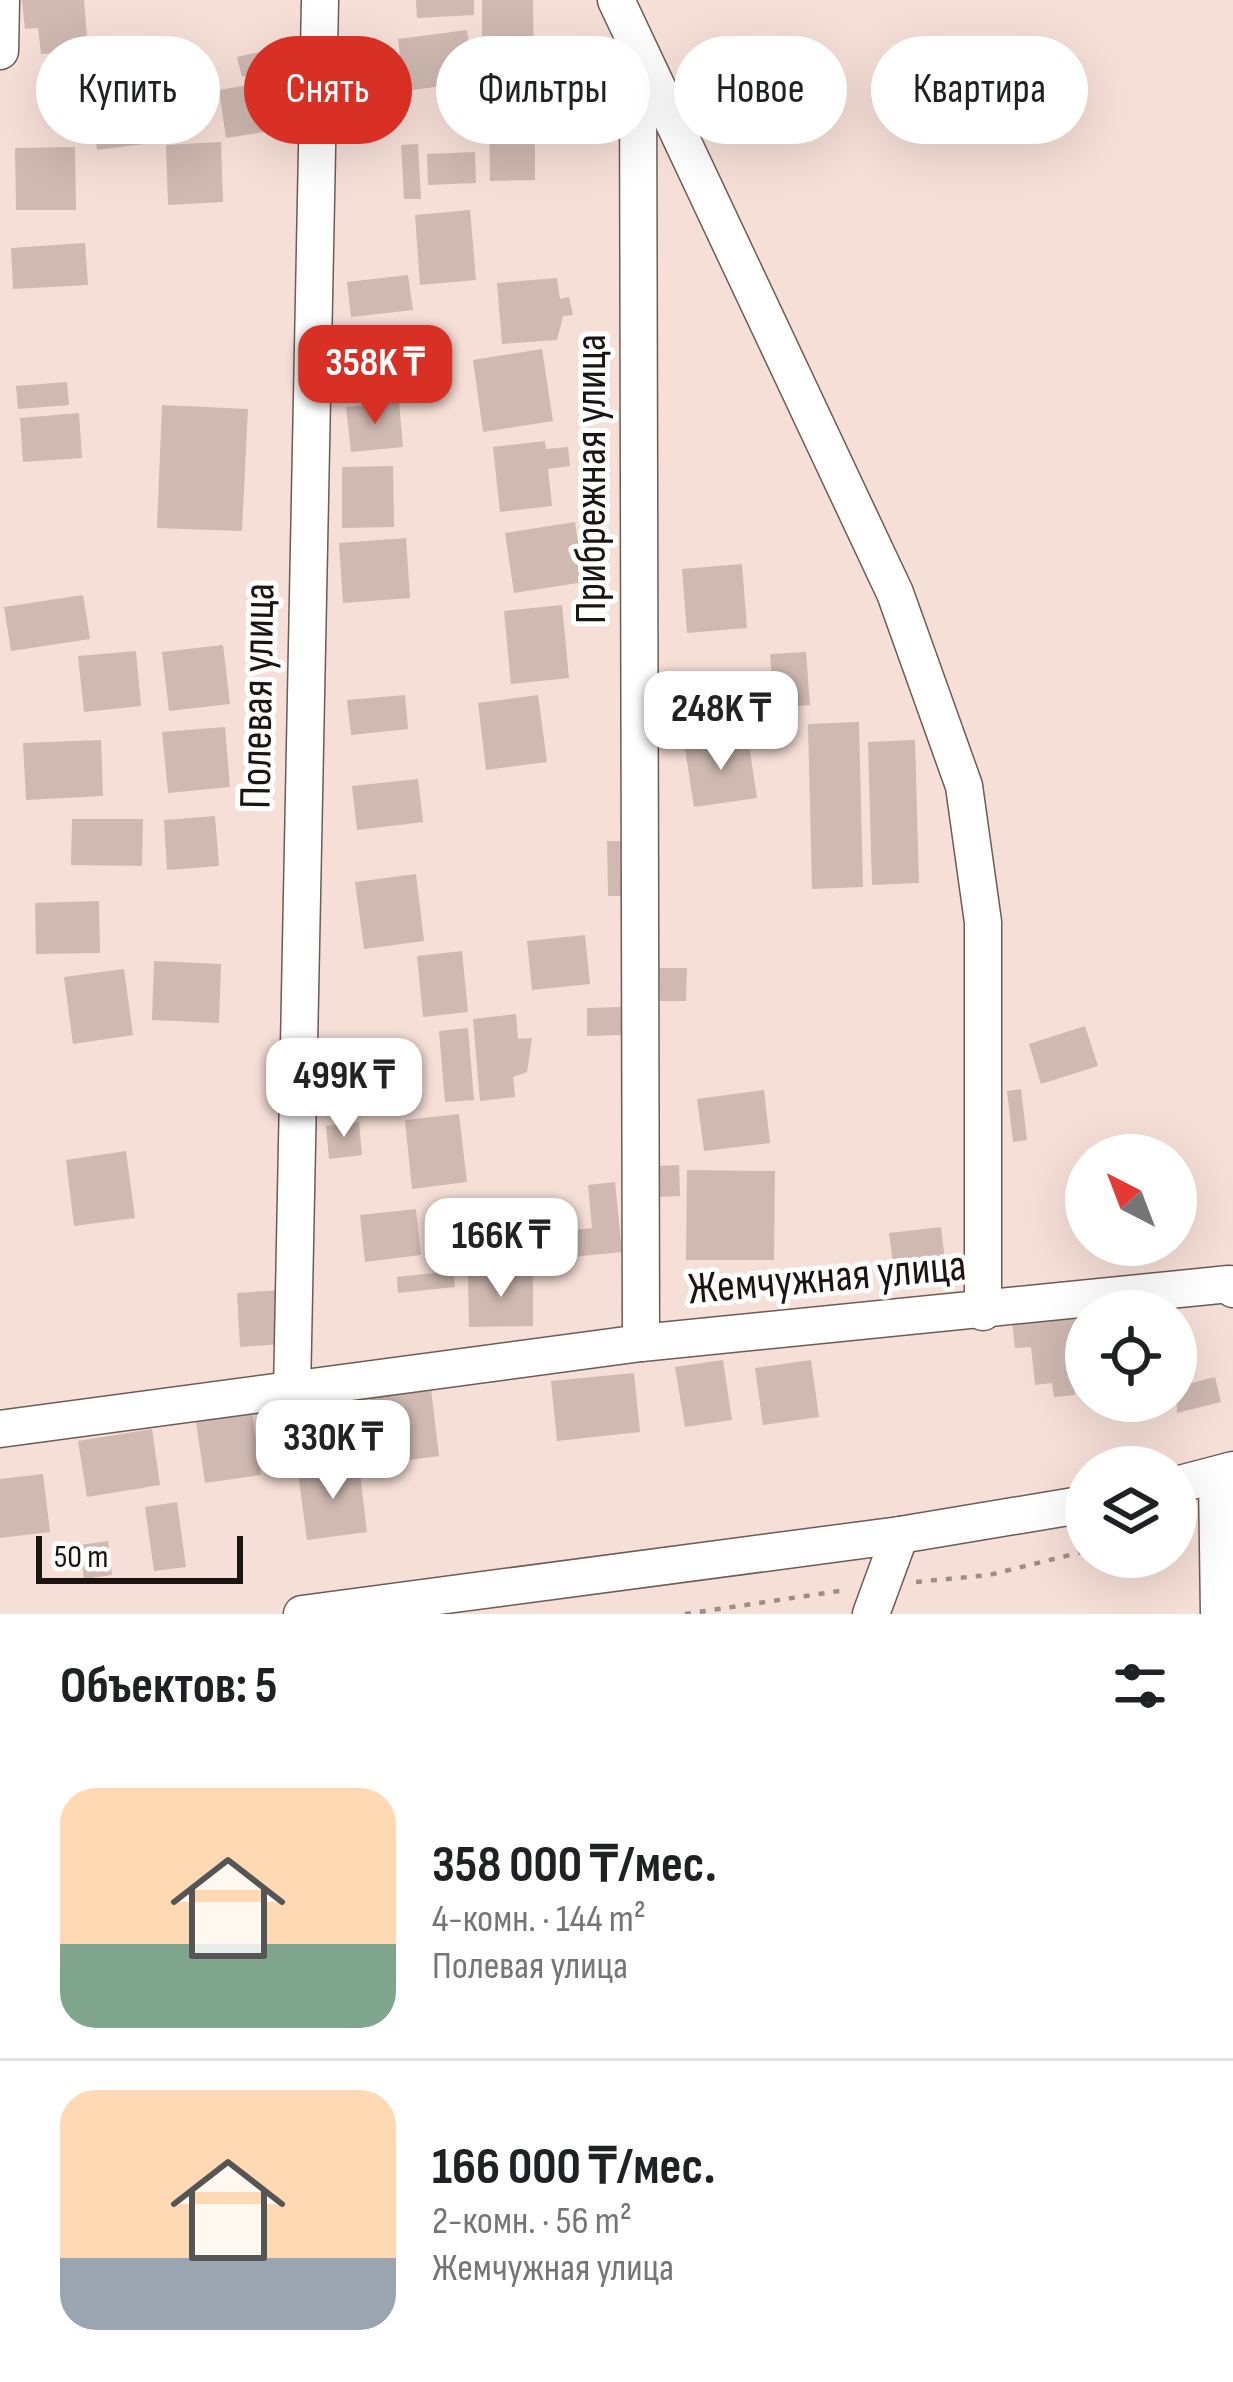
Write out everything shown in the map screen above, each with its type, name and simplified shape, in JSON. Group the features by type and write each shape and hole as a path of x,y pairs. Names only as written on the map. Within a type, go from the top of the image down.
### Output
{"street":[{"path":"0,51 1,0"},
{"name":"Полевая улица","path":"292,1393 320,0"},
{"path":"616,0 633,36"},
{"path":"650,72 895,593 964,786 983,922 983,1312"},
{"name":"Прибрежная улица","path":"638,144 641,1343"},
{"name":"Жемчужная улица","path":"0,1429 641,1343 1229,1284 1233,1289"},
{"path":"1219,1614 1225,1473"},
{"path":"302,1614 900,1535 1065,1508"},
{"path":"871,1614 900,1535"}],"building":[{"path":"22,0 84,0 87,36 39,36 38,28 25,29"},
{"path":"416,0 474,0 474,15 417,18"},
{"path":"482,0 533,0 533,36 482,36"},
{"path":"467,30 468,36 436,36 436,87 412,90 412,37"},
{"path":"244,55 244,77 242,77 237,57"},
{"path":"244,86 244,135 226,138 220,90"},
{"path":"220,142 223,202 168,205 166,145"},
{"path":"96,144 144,144 97,150"},
{"path":"418,144 421,199 404,199 401,145"},
{"path":"489,144 535,144 535,180 490,181"},
{"path":"75,147 76,210 16,210 15,148"},
{"path":"475,152 476,183 428,185 427,154"},
{"path":"470,210 476,280 420,285 415,215"},
{"path":"85,243 88,285 13,289 11,248"},
{"path":"408,275 413,310 351,317 347,282"},
{"path":"557,278 560,299 569,297 573,315 563,316 557,340 502,344 497,283"},
{"path":"542,349 553,421 483,432 473,360"},
{"path":"67,382 69,405 18,409 16,386"},
{"path":"399,402 403,447 351,452 346,407"},
{"path":"162,405 248,409 242,531 157,528"},
{"path":"79,413 82,458 23,462 20,418"},
{"path":"545,441 546,449 568,447 570,466 548,469 552,506 500,512 493,447"},
{"path":"393,466 394,527 342,528 342,467"},
{"path":"575,522 584,582 514,593 505,533"},
{"path":"406,538 410,598 343,603 339,543"},
{"path":"742,564 747,628 687,633 682,569"},
{"path":"83,595 90,639 11,651 4,607"},
{"path":"562,605 569,678 511,684 504,611"},
{"path":"223,645 230,704 169,711 162,652"},
{"path":"136,651 141,706 84,712 78,656"},
{"path":"806,652 810,705 774,708 770,654"},
{"path":"405,695 408,729 351,735 347,700"},
{"path":"538,695 547,762 486,770 478,703"},
{"path":"859,722 863,887 812,889 808,724"},
{"path":"225,727 230,787 168,793 162,732"},
{"path":"748,739 757,798 694,807 685,749"},
{"path":"101,740 103,796 26,800 23,743"},
{"path":"915,740 919,883 872,885 868,742"},
{"path":"418,779 423,822 357,830 352,786"},
{"path":"215,816 219,866 167,870 164,820"},
{"path":"72,819 143,819 142,866 71,865"},
{"path":"607,841 622,841 622,896 608,896"},
{"path":"416,874 424,941 364,949 355,882"},
{"path":"99,901 100,953 36,954 35,903"},
{"path":"585,935 590,984 532,990 527,941"},
{"path":"462,951 468,1012 423,1017 417,956"},
{"path":"154,961 221,964 219,1023 152,1020"},
{"path":"659,968 687,968 686,1001 660,1001"},
{"path":"124,969 133,1035 73,1044 64,977"},
{"path":"621,1007 621,1035 587,1036 587,1008"},
{"path":"516,1014 518,1039 532,1038 527,1072 513,1077 515,1097 480,1101 473,1019"},
{"path":"1085,1026 1098,1066 1041,1084 1029,1044"},
{"path":"468,1028 474,1100 445,1102 439,1031"},
{"path":"393,1064 394,1107 341,1109 340,1065"},
{"path":"1021,1089 1027,1140 1013,1142 1007,1091"},
{"path":"764,1090 770,1143 704,1151 697,1099"},
{"path":"459,1114 467,1182 412,1189 405,1120"},
{"path":"359,1122 362,1155 329,1159 326,1126"},
{"path":"126,1151 135,1218 74,1226 66,1160"},
{"path":"679,1165 680,1196 658,1197 656,1166"},
{"path":"687,1170 775,1171 774,1260 686,1260"},
{"path":"615,1182 622,1252 474,1267 472,1241 592,1228 588,1185"},
{"path":"416,1209 421,1255 365,1262 360,1215"},
{"path":"941,1227 947,1277 916,1280 915,1268 894,1271 889,1233"},
{"path":"453,1271 455,1287 398,1293 397,1277"},
{"path":"533,1274 533,1326 469,1327 468,1275"},
{"path":"279,1290 282,1344 240,1347 237,1293"},
{"path":"1010,1305 1065,1308 1065,1396 1054,1397 1052,1383 1035,1385 1031,1347 1015,1348"},
{"path":"723,1360 732,1420 685,1427 675,1367"},
{"path":"811,1360 819,1417 763,1425 755,1368"},
{"path":"634,1373 640,1432 557,1441 551,1381"},
{"path":"1215,1377 1221,1402 1197,1408 1197,1382"},
{"path":"431,1389 439,1456 379,1464 370,1398"},
{"path":"252,1413 261,1475 205,1483 196,1422"},
{"path":"152,1429 160,1485 87,1497 78,1441"},
{"path":"359,1465 367,1532 307,1540 298,1473"},
{"path":"43,1474 50,1532 0,1538 0,1479"},
{"path":"177,1502 186,1567 154,1571 145,1507"},
{"path":"108,1541 112,1575 84,1579 80,1545"}]}
